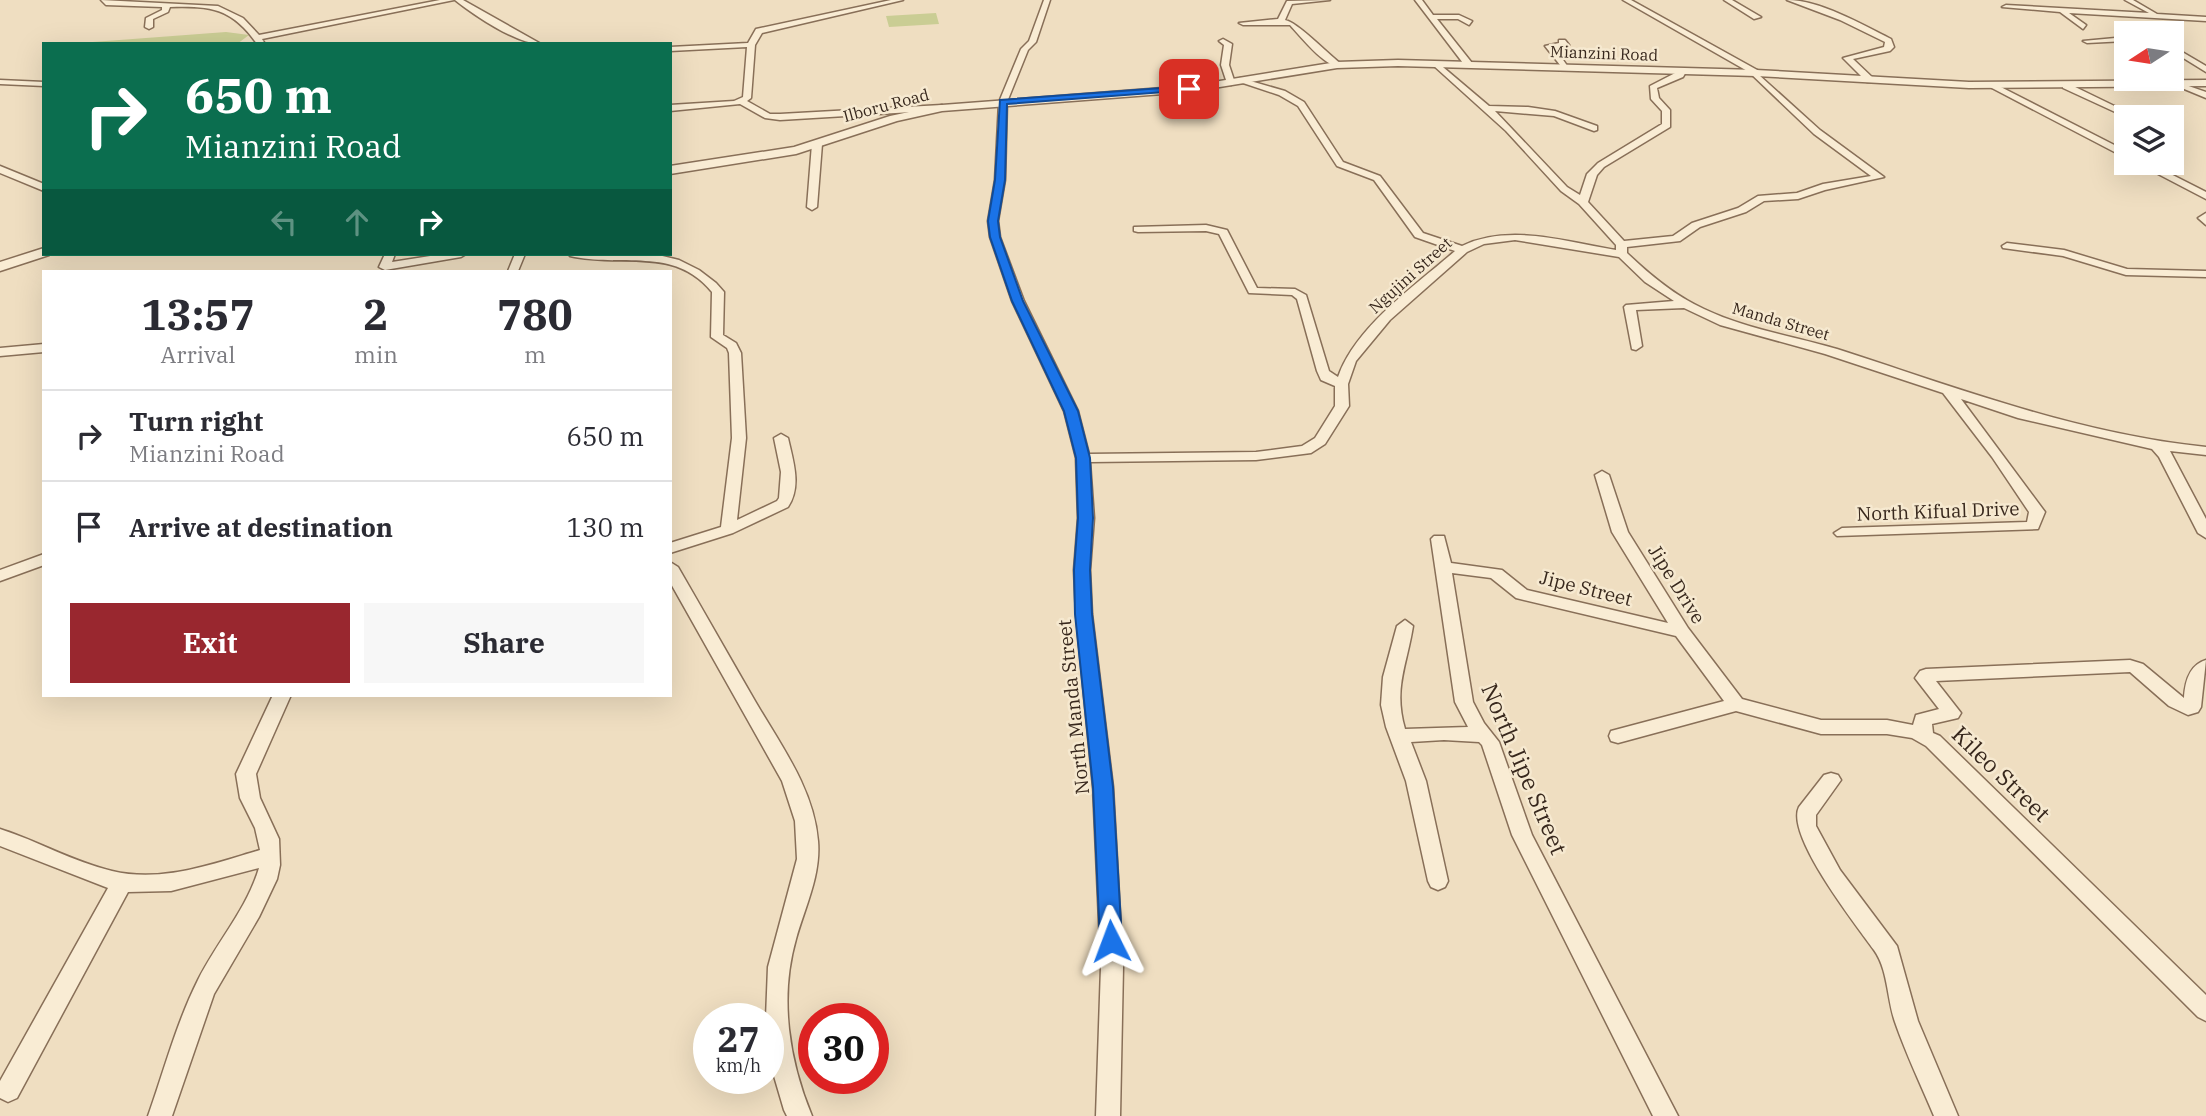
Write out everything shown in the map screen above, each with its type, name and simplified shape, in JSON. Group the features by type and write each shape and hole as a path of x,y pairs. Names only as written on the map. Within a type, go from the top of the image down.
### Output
{"street":[{"path":"104,0 106,3 210,5 240,19 259,41 451,0"},
{"path":"458,0 532,42"},
{"path":"672,108 741,102 747,98 751,45 759,31 900,0"},
{"path":"1003,102 1025,49 1032,42 1047,0"},
{"path":"1281,21 1289,2 1329,0 1335,9"},
{"path":"1418,0 1469,65"},
{"path":"1626,0 1754,73"},
{"path":"1727,0 1757,17"},
{"path":"1790,0 1843,18 1888,41 1890,47 1886,49 1847,58 1870,80"},
{"path":"2020,0 2039,9"},
{"path":"2128,0 2161,16"},
{"path":"149,27 150,18 166,11 166,5"},
{"path":"2006,7 2206,19"},
{"path":"2061,10 2083,27"},
{"path":"1430,17 1460,17 1469,23"},
{"path":"1243,23 1292,23 1313,46 1337,65"},
{"path":"2087,41 2114,40"},
{"path":"1223,41 1228,44 1225,65 1237,82 1282,93 1301,104 1340,164 1377,178 1419,235 1463,250"},
{"path":"1562,42 1564,45 1549,46 1567,68"},
{"path":"672,49 751,45"},
{"path":"2184,56 2206,70"},
{"name":"Mianzini Road","path":"1003,102 1189,89 1337,65 1437,64 1754,73 1993,85 2114,85"},
{"name":"Manda Street","path":"1437,64 1509,129 1564,189 1583,202 1649,280 1686,304 1724,321 1945,387 2023,415 2157,446 2206,451"},
{"path":"1583,202 1592,174 1601,165 1667,125 1666,110 1655,99 1653,88 1656,83 1676,78 1684,72"},
{"name":"Ngujini Street","path":"1083,458 1256,456 1306,450 1320,441 1342,406 1342,384 1350,360 1377,327 1463,250 1481,241 1515,237 1622,249 1676,239 1696,225 1742,210 1762,198 1798,196 1823,187 1879,177 1816,132 1754,73"},
{"path":"0,82 42,84"},
{"name":"Mianzini Road","path":"2184,84 2206,83"},
{"path":"1993,85 2114,149"},
{"path":"2066,86 2114,108"},
{"path":"2184,86 2206,95"},
{"path":"741,102 768,116 780,117 942,108"},
{"name":"Ilboru Road","path":"672,170 778,154 894,118 942,108 1003,102"},
{"name":"North Manda Street","path":"1003,102 1000,180 993,221 995,237 1017,301 1071,411 1083,458 1086,518 1082,570 1084,614 1103,787 1112,967 1108,1116"},
{"path":"1486,109 1530,108 1573,118 1594,128"},
{"path":"812,207 817,144"},
{"path":"0,170 42,187"},
{"path":"2165,175 2206,196"},
{"path":"2206,216 2203,218 2206,222"},
{"path":"1138,229 1206,228 1223,232 1253,290 1295,292 1302,297 1323,371 1326,377 1342,384"},
{"path":"2007,246 2070,254 2126,272 2206,274"},
{"path":"0,267 42,253"},
{"path":"389,256 385,267 449,256"},
{"path":"583,256 596,259 651,257 701,274 718,292 717,337 732,346 735,353 739,438 727,530"},
{"path":"1636,346 1630,307 1686,304"},
{"path":"0,352 42,348"},
{"name":"North Kifual Drive","path":"1842,533 2033,526 2037,512 2032,503 1945,387"},
{"path":"672,547 727,530 776,508 787,499 786,465 781,438"},
{"path":"2157,446 2165,455 2206,533"},
{"name":"Jipe Drive","path":"1602,475 1620,532 1682,632 1736,704"},
{"name":"North Jipe Street","path":"1439,538 1464,702 1494,751 1522,835 1666,1116"},
{"path":"0,576 42,560"},
{"name":"Jipe Street","path":"1445,567 1496,573 1522,594 1682,632"},
{"path":"672,571 791,780 801,809 808,846 807,863 780,954 776,990 778,1035 791,1103 800,1116"},
{"path":"1405,626 1403,644 1393,670 1390,695 1415,780 1438,881"},
{"path":"1924,736 1922,720 1952,713 1924,678 1926,675 2130,666 2137,668 2175,701 2188,708 2192,707 2195,678 2199,670 2206,666"},
{"path":"160,1116 205,989 261,888 270,865 270,837 245,786 246,774 281,697"},
{"path":"1618,736 1736,704"},
{"name":"Kileo Street","path":"1736,704 1821,727 1887,727 1933,740 2206,1010"},
{"path":"1401,736 1444,733 1485,735"},
{"path":"1831,780 1806,813 1806,826 1827,866 1889,953 1906,1021 1946,1116"},
{"path":"0,836 113,881 170,882 270,856"},
{"path":"8,1090 123,881"}],"green space":[{"path":"936,13 939,24 889,27 886,16"},
{"path":"226,32 249,35 240,42 93,42"}],"route":[{"path":"1111,941 1103,787 1084,614 1082,570 1086,518 1083,458 1071,411 1017,301 995,237 993,221 1000,180 1003,102 1189,89"}]}
